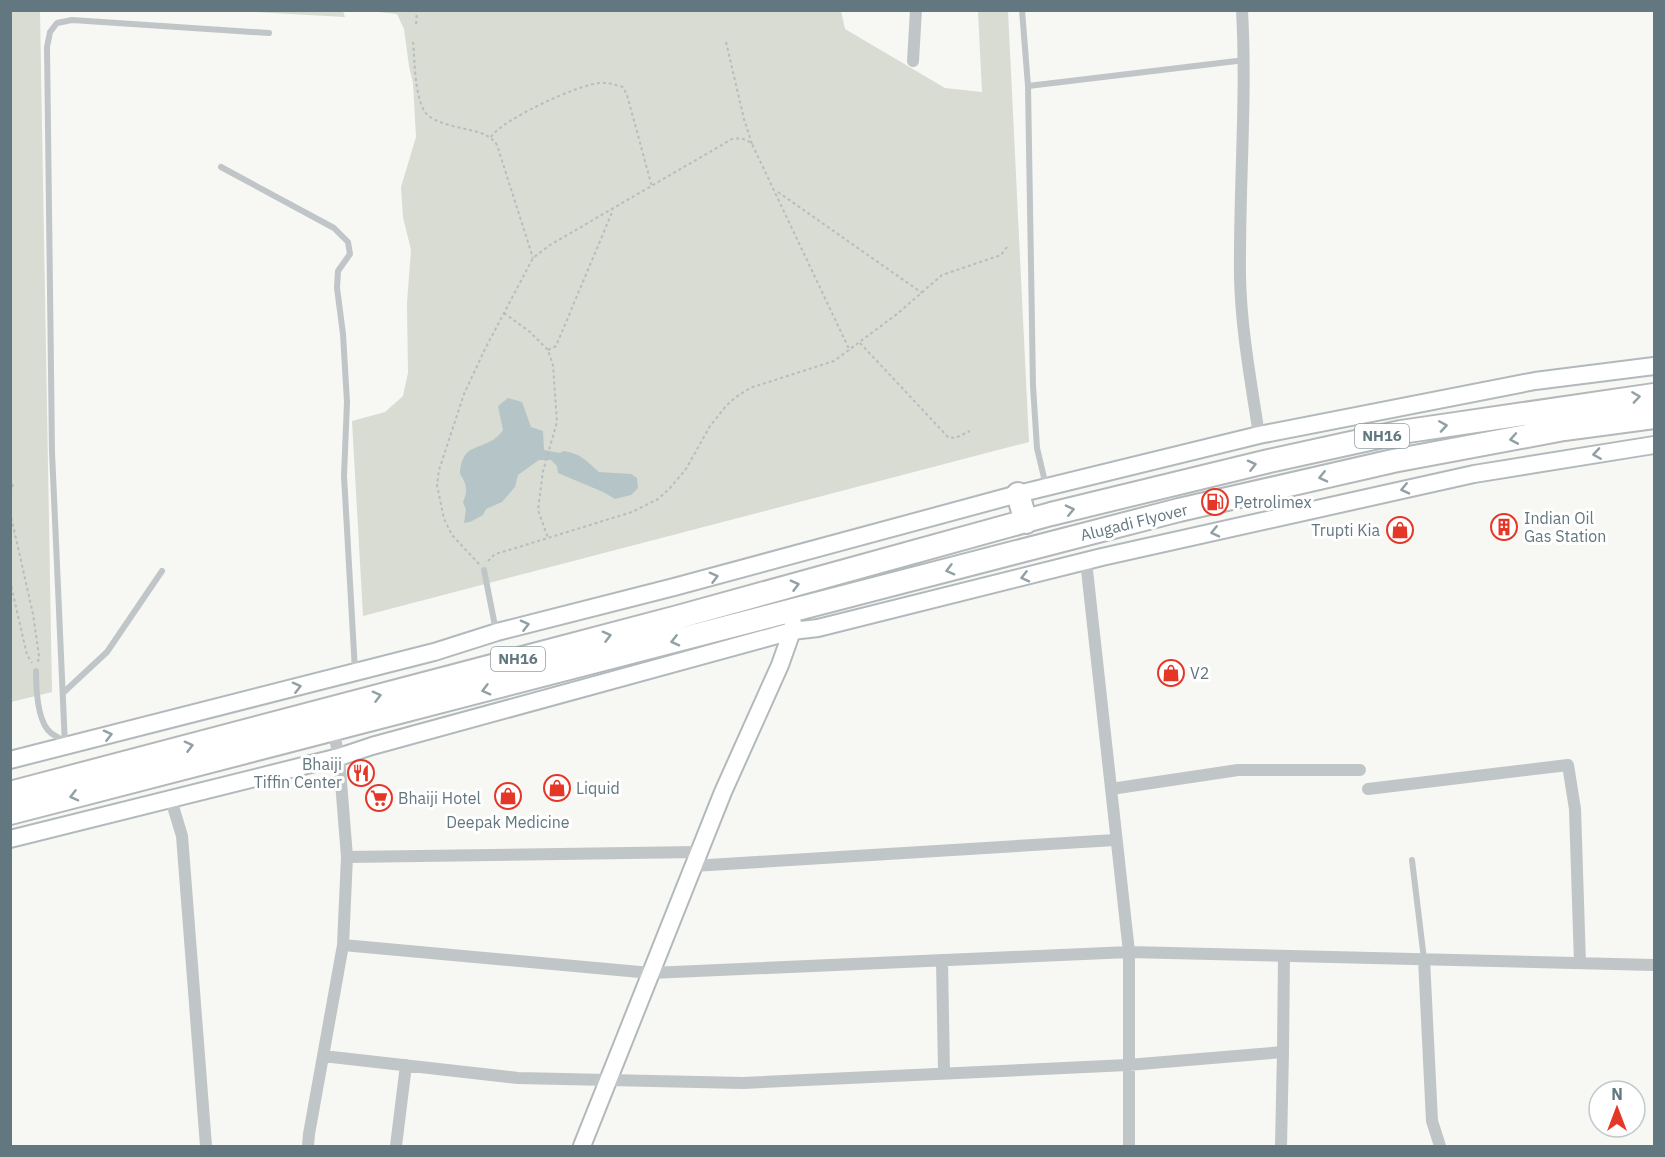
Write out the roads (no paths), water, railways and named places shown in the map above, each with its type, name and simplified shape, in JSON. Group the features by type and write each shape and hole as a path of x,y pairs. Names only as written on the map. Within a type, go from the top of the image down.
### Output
{"highway":[{"name":"Alugadi Flyover","path":"1026,522 1269,461 1401,432 1654,395"},
{"name":"Alugadi Flyover","path":"793,621 823,603 1179,510 1393,461 1564,429 1654,417"},
{"path":"1018,494 1026,522"},
{"name":"NH16","path":"10,793 667,620 1026,522"},
{"name":"NH16","path":"10,813 333,729 793,621"}],"street":[{"path":"913,61 916,10"},
{"path":"1242,10 1245,60 1240,277 1243,326 1259,435"},
{"path":"10,760 65,743 434,652 496,632 674,587 1018,494 1259,435 1535,381 1654,366"},
{"path":"10,839 339,757 793,621 818,628 1086,561 1474,474 1654,445"},
{"path":"1086,561 1129,952 1129,1146"},
{"path":"582,1146 723,792 780,665 793,621"},
{"path":"308,1146 343,945 347,857 339,757 333,729"},
{"path":"1368,789 1568,765 1575,808 1580,963"},
{"path":"1111,789 1238,770 1360,770"},
{"path":"173,798 172,803 182,836 206,1146"},
{"path":"347,857 696,859 1115,840"},
{"path":"343,945 651,973 1129,952 1654,965"},
{"path":"1281,1146 1284,956"},
{"path":"1424,959 1432,1121 1440,1146"},
{"path":"942,960 944,1072"},
{"path":"323,1056 518,1078 743,1083 1128,1065 1283,1052"},
{"path":"396,1146 406,1065"}],"lane":[{"path":"1022,10 1028,86 1033,386 1037,448 1046,488"},
{"path":"65,743 52,452 47,59 50,32 57,23 72,20 269,33"},
{"path":"1028,86 1245,60"},
{"path":"221,167 334,228 348,242 350,254 338,271 337,288 343,334 346,402 344,476 355,672"},
{"path":"484,570 496,632"},
{"path":"64,692 107,652 162,571"},
{"path":"36,671 36,693 49,732 65,743"},
{"path":"1413,860 1424,959"}],"place":[{"name":"Petrolimex","path":"1215,502"},
{"name":"Indian Oil Gas Station","path":"1504,527"},
{"name":"Trupti Kia","path":"1400,530"},
{"name":"V2","path":"1171,673"},
{"name":"Bhaiji Tiffin Center","path":"361,773"},
{"name":"Liquid","path":"557,788"},
{"name":"Deepak Medicine","path":"508,796"},
{"name":"Bhaiji Hotel","path":"379,798"}]}
